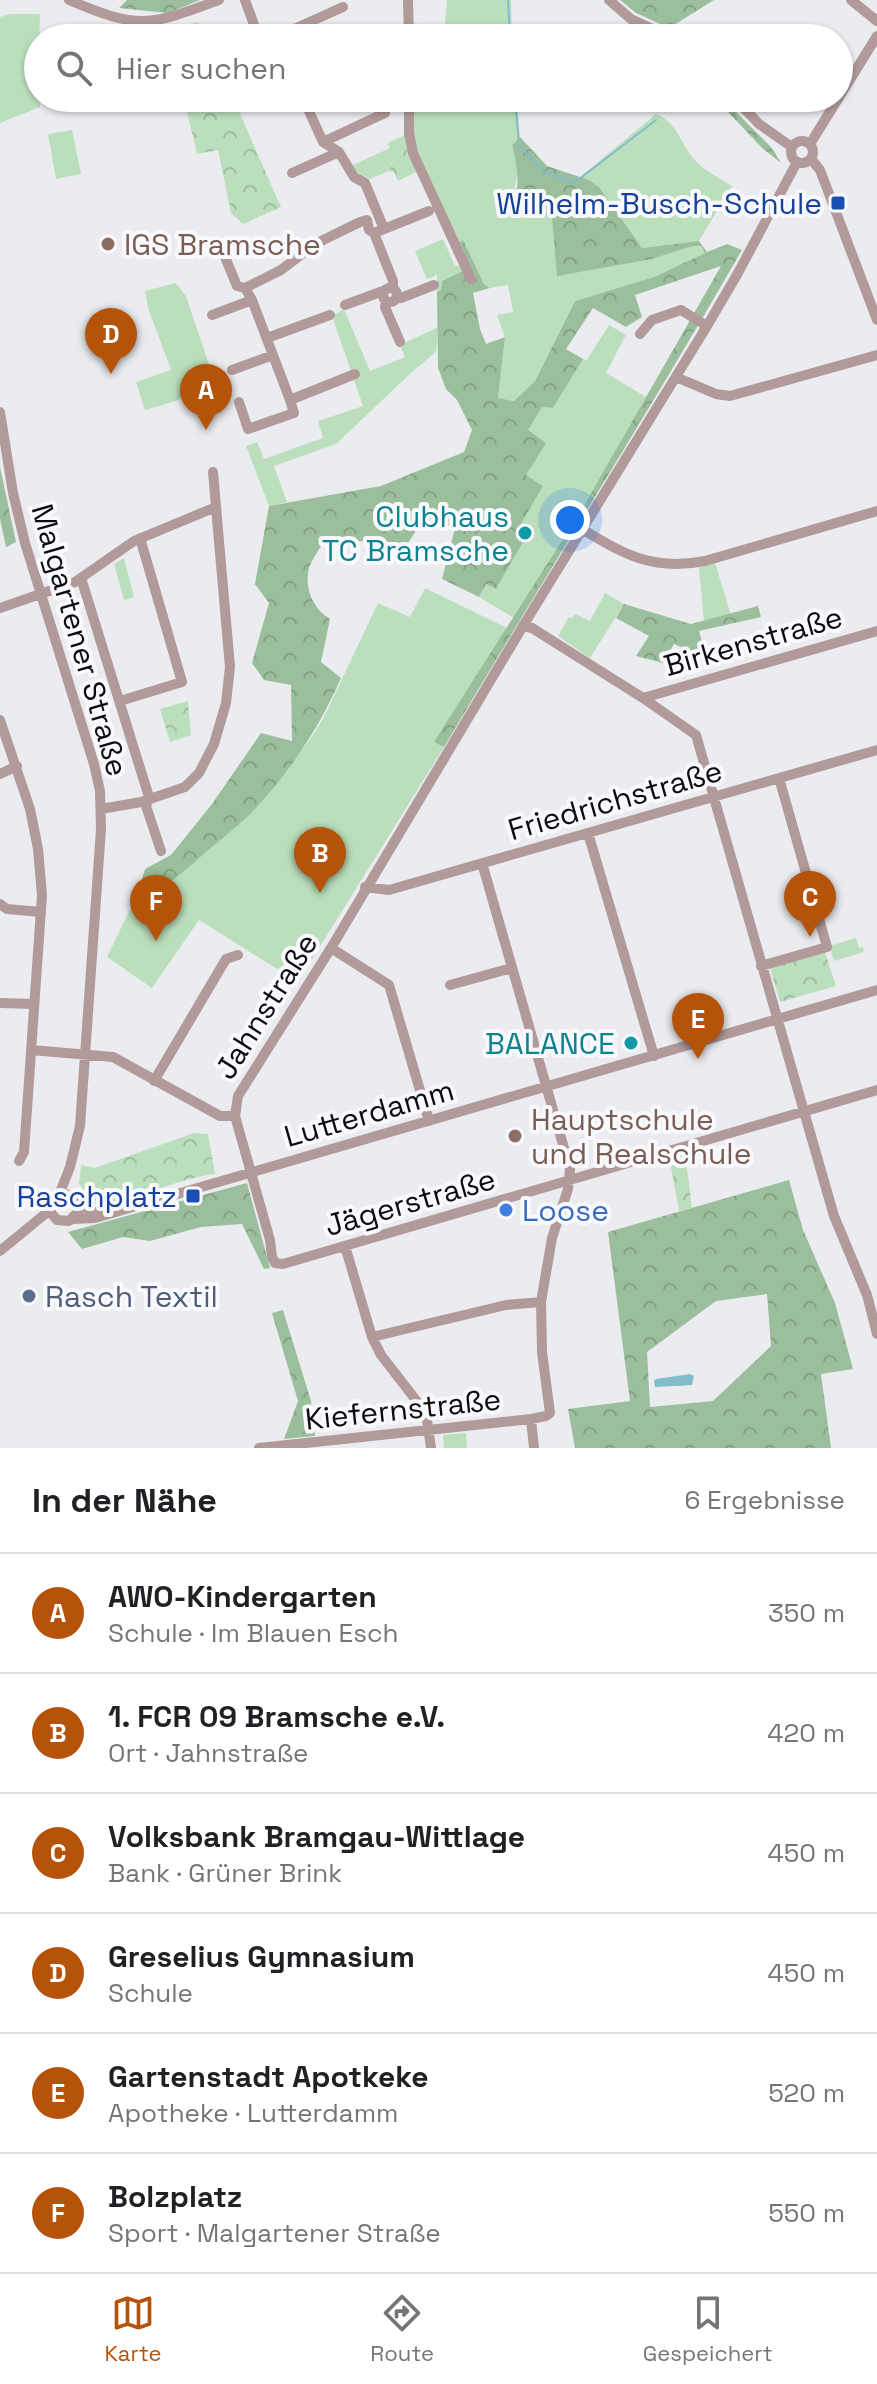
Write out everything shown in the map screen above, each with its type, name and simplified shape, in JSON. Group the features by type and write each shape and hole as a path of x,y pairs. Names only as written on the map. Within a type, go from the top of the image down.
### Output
{"street":[{"path":"69,0 109,17 138,22 171,18 219,0"},
{"path":"245,0 254,24"},
{"path":"408,0 409,24"},
{"path":"609,0 642,24"},
{"path":"851,0 877,21"},
{"path":"305,24 343,7"},
{"path":"853,75 877,36"},
{"path":"309,112 323,142 339,152 354,177 365,183 393,281 385,307 400,342"},
{"path":"409,112 413,153 471,279"},
{"path":"747,112 792,147"},
{"path":"810,144 830,112"},
{"path":"323,142 385,113"},
{"path":"792,147 800,141 810,144 813,150 811,159"},
{"path":"792,147 792,157 797,162 811,159"},
{"path":"292,173 339,152"},
{"path":"811,159 824,178 877,320"},
{"name":"Jahnstraße","path":"251,1173 235,1116 238,1096 331,948 365,887 707,326 797,162"},
{"path":"379,231 429,211"},
{"path":"225,257 237,286 245,288 281,270 315,244 372,216"},
{"path":"345,305 390,294 401,298 434,285"},
{"path":"239,402 248,429 294,413 245,288"},
{"path":"212,315 252,300"},
{"path":"640,334 652,320 681,310 707,326"},
{"path":"267,338 330,315"},
{"path":"232,370 273,355"},
{"path":"676,377 716,394 730,396 877,355"},
{"path":"290,400 355,374"},
{"name":"Malgartener Straße","path":"0,412 13,493 94,764 101,809 80,1126 59,1195"},
{"path":"101,809 141,802 185,787 199,773 214,744 226,703 230,667 213,472"},
{"path":"0,608 81,578 140,538 216,507"},
{"path":"582,529 635,559 678,564 705,561 877,511"},
{"path":"120,701 182,682 140,538"},
{"path":"81,578 149,797 146,806 161,851"},
{"path":"523,626 532,628 696,735 834,1216 872,1293 877,1334"},
{"name":"Birkenstraße","path":"643,698 877,631"},
{"path":"0,720 17,766 38,849 42,895 24,1152 19,1161"},
{"name":"Friedrichstraße","path":"365,887 389,890 877,750"},
{"path":"0,774 17,766"},
{"path":"761,966 827,947 779,778"},
{"path":"588,833 654,1056"},
{"path":"372,1337 506,1305 541,1302 552,1238 570,1181 568,1160 482,863"},
{"path":"0,904 7,909 41,912"},
{"path":"331,948 389,985 429,1121"},
{"path":"154,1081 226,959 238,955"},
{"path":"450,985 512,968"},
{"name":"Lutterdamm","path":"73,1219 105,1214 251,1173 877,990"},
{"path":"0,1003 34,1004"},
{"path":"31,1050 113,1057 220,1116 235,1116"},
{"name":"Jägerstraße","path":"251,1173 275,1263 283,1264 877,1090"},
{"name":"Malgartener Straße","path":"70,1167 75,1200"},
{"path":"0,1251 30,1229 50,1210 51,1203 59,1195 75,1200 91,1212 105,1214"},
{"path":"30,1229 57,1220 65,1222 73,1219 78,1212 75,1200"},
{"path":"50,1210 57,1220"},
{"path":"345,1246 372,1337 381,1355 426,1413 431,1448"},
{"name":"Kiefernstraße","path":"259,1448 374,1442 430,1430 546,1416 550,1413 542,1352 541,1302"},
{"path":"531,1419 534,1448"}],"green space":[{"path":"127,0 200,0 168,13 119,8"},
{"path":"447,0 511,0 512,24 445,24"},
{"path":"620,0 714,0 675,24 660,24 636,13"},
{"path":"40,14 40,24 24,24 24,112 28,112 0,123 0,17"},
{"path":"187,112 239,112 281,207 243,224 231,213 218,150 197,154"},
{"path":"412,112 518,112 520,137 512,145 519,170 513,195 511,199 496,201 495,204 523,200 535,216 545,214 652,259 693,246 701,246 705,253 654,277 575,301 535,381 514,401 498,398 505,337 497,315 513,312 508,285 490,288 484,284 463,241 457,244 418,156 413,137"},
{"path":"728,112 736,112 771,147 781,163 762,148"},
{"path":"656,114 673,127 698,163 732,186 699,241 642,248 599,188 580,177"},
{"path":"72,130 81,174 56,179 48,134"},
{"path":"405,135 418,171 398,181 394,172 389,171 393,159 388,143"},
{"path":"520,137 547,166 589,180 599,187 642,248 699,241 707,252 727,244 742,250 444,747 434,742 582,509 721,266 635,295 642,317 626,327 593,308 566,349 583,359 553,408 542,407 528,430 546,443 526,475 543,486 515,534 523,542 496,589 486,584 479,597 442,579 455,528 425,517 408,543 325,540 309,568 308,583 311,598 330,619 321,662 341,678 324,713 293,762 250,814 174,879 156,890 137,895 145,869 171,855 212,804 261,733 292,741 291,685 264,680 252,663 269,603 255,584 269,506 381,486 464,452 472,430 457,400 446,389 438,368 437,292 441,290 442,281 469,268 457,244 463,240 484,284 490,288 473,293 480,329 486,344 505,337 498,398 514,401 535,381 575,301 654,277 705,253 701,246 693,246 652,259 557,276 552,217 532,215 523,200 494,204 510,199 517,188 512,145"},
{"path":"390,148 393,159 389,171 370,179 356,172 353,165"},
{"path":"443,239 455,266 460,265 463,271 442,281 441,290 437,292 437,275 427,279 415,251"},
{"path":"176,283 186,296 214,379 193,394 145,410 136,382 171,370 148,308 145,291"},
{"path":"344,309 370,371 405,357 400,345 438,327 436,352 336,444 274,466 287,502 269,506 246,446 257,442 264,459 323,438 318,421 363,406 332,316"},
{"path":"609,325 626,335 606,373 646,397 602,476 514,618 479,597 486,584 496,589 523,542 514,535 542,485 526,476 527,430 542,407 553,408 583,359 586,361"},
{"path":"0,467 16,542 6,547 0,519"},
{"path":"124,558 134,597 124,600 114,564"},
{"path":"715,563 731,615 704,621 699,568"},
{"path":"425,588 513,631 298,982 199,920 152,988 107,957 137,895 156,891 255,809 311,738 378,603 410,617"},
{"path":"605,593 624,604 590,658 558,636 569,617 575,614 590,621"},
{"path":"624,604 691,624 758,606 761,617 699,631 705,653 700,655 674,644 663,663 636,656 649,636 616,618"},
{"path":"188,701 191,735 170,742 160,709"},
{"path":"856,938 864,952 834,961 829,946"},
{"path":"825,952 836,986 780,1002 770,968"},
{"path":"194,1133 208,1134 215,1174 111,1203 95,1204 79,1184 81,1165 95,1168"},
{"path":"685,1152 692,1208 679,1211 669,1156"},
{"path":"789,1180 803,1230 835,1303 853,1369 821,1374 831,1448 575,1448 568,1409 630,1401 608,1232","holes":["767,1294 771,1346 713,1401 650,1407 647,1352 716,1301"]},
{"path":"247,1183 270,1268 264,1269 242,1224 201,1227 150,1241 123,1237 82,1249 68,1232"},
{"path":"283,1310 311,1401 315,1436 284,1439 298,1401 272,1313"},
{"path":"466,1433 467,1448 444,1448 443,1435"}],"water":[{"path":"694,1376 692,1385 655,1387 656,1379"}],"waterway":[{"path":"508,0 509,24"},
{"path":"516,112 519,145 543,171 574,183 656,120"}],"place":[{"name":"Wilhelm-Busch-Schule","path":"838,203"},
{"name":"IGS Bramsche","path":"108,244"},
{"name":"Greselius Gymnasium","path":"111,374"},
{"name":"AWO-Kindergarten","path":"206,430"},
{"name":"Clubhaus TC Bramsche","path":"525,533"},
{"name":"1. FCR 09 Bramsche e.V.","path":"320,893"},
{"name":"Volksbank Bramgau-Wittlage","path":"810,937"},
{"name":"Bolzplatz","path":"156,941"},
{"name":"BALANCE","path":"631,1043"},
{"name":"Gartenstadt Apotkeke","path":"698,1059"},
{"name":"Hauptschule und Realschule","path":"515,1136"},
{"name":"Raschplatz","path":"193,1196"},
{"name":"Loose","path":"506,1210"},
{"name":"Rasch Textil","path":"29,1296"}]}
